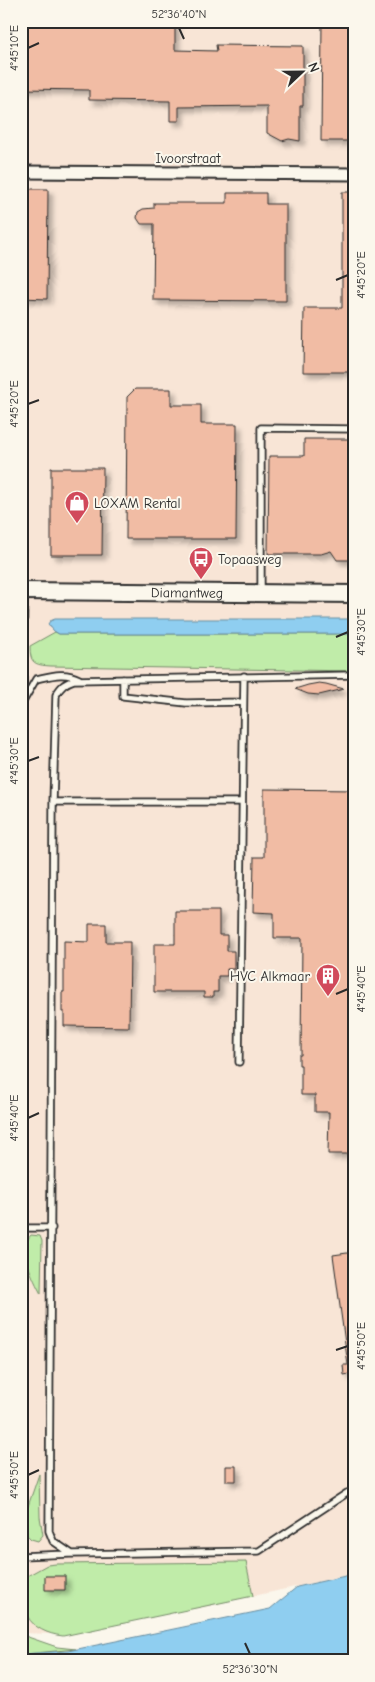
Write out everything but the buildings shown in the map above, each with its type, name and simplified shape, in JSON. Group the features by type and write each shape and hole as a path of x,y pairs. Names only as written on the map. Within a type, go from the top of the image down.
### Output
{"street":[{"name":"Ivoorstraat","path":"21,172 354,174"},
{"name":"Diamantweg","path":"23,592 354,594"}],"lane":[{"path":"261,593 261,428 354,429"},
{"path":"21,833 23,592"},
{"path":"23,701 36,679 57,675 72,676 80,680"},
{"path":"72,1554 53,1541 49,1531 53,802 56,695 66,683 80,680 354,675"},
{"path":"239,1062 244,676"},
{"path":"123,678 123,696 186,703 243,702"},
{"path":"53,802 242,802"},
{"path":"21,1228 52,1228"},
{"path":"21,1556 259,1551 347,1493 354,1492"}],"shaded area":[{"path":"21,21 354,21 354,1574 203,1607 52,1634 21,1633"}],"green space":[{"path":"55,632 59,634 354,634 354,671 51,666 37,664 32,660 30,646"},
{"path":"31,1235 40,1236 42,1241 41,1294 31,1273 26,1256 27,1241"},
{"path":"39,1474 40,1517 43,1535 38,1541 31,1539 27,1535 26,1512"},
{"path":"246,1562 253,1596 63,1636 41,1630 28,1617 24,1608 24,1588 27,1576 47,1565"},
{"path":"25,1636 57,1647 76,1649 25,1654"}],"water":[{"path":"55,619 354,619 354,634 59,634 48,624"},
{"path":"354,1574 354,1661 21,1661 21,1654 68,1651 270,1609 297,1587"}],"place":[{"name":"LOXAM Rental","path":"77,524"},
{"name":"Topaasweg","path":"201,580"},
{"name":"HVC Alkmaar","path":"328,997"}]}
